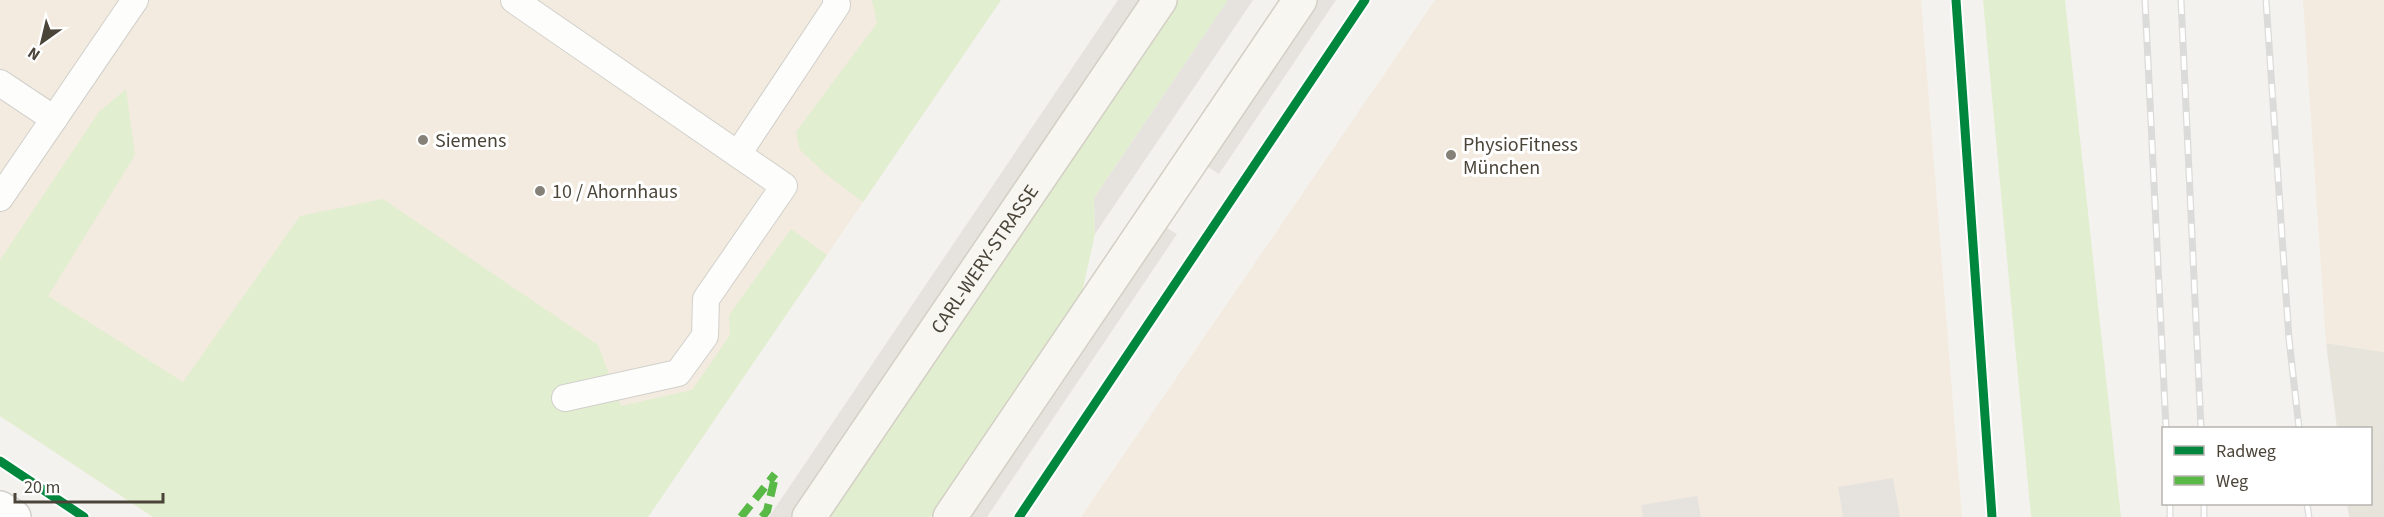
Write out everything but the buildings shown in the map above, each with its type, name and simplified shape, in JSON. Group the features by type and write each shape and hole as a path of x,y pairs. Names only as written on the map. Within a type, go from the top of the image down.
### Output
{"main road":[{"name":"CARL-WERY-STRASSE","path":"809,517 1160,0"},
{"path":"950,517 1300,0"}],"street":[{"path":"0,508 14,517"}],"lane":[{"path":"0,198 135,0"},
{"path":"514,0 784,186 706,299 705,336 678,373 565,399"},
{"path":"738,154 837,5 836,0"},
{"path":"0,83 54,119"}],"shaded area":[{"path":"0,0 1001,0 648,517 153,517 0,416"},
{"path":"1118,0 1142,0 793,517 769,517"},
{"path":"1228,0 1253,0 1095,234 1094,198"},
{"path":"1317,0 1336,0 1219,174 1205,165"},
{"path":"1435,0 1921,0 1962,517 1081,517"},
{"path":"2303,0 2384,0 2384,352 2326,343"},
{"path":"1164,226 1177,234 987,517 967,517"},
{"path":"2326,343 2384,352 2384,517 2349,517 2347,505 2372,505 2372,427 2337,427"},
{"path":"2384,424 2384,480 2376,479"},
{"path":"1893,478 1900,517 1843,517 1838,487"},
{"path":"1697,496 1701,517 1643,517 1641,505"}],"green space":[{"path":"872,0 1001,0 863,202 826,174 800,150 796,132 877,23"},
{"path":"1178,0 1228,0 1094,198 1095,234 1082,292 931,517 828,517"},
{"path":"1983,0 2065,0 2121,517 2031,517"},
{"path":"126,89 135,155 48,296 183,382 300,216 383,199 598,345 621,406 692,390 730,335 729,315 791,229 827,255 648,517 153,517 0,416 0,260 99,112"}],"railway":[{"path":"2145,0 2166,427"},
{"path":"2181,0 2201,427"},
{"path":"2266,0 2289,339 2299,427"},
{"path":"2170,505 2170,517"},
{"path":"2204,505 2204,517"},
{"path":"2307,505 2309,517"}],"marked path":[{"path":"741,517 775,474"},
{"path":"762,517 767,511 775,477"}],"cycle path":[{"path":"1019,517 1365,0"},
{"path":"1956,0 1992,517"},
{"path":"0,461 84,517"}],"place":[{"name":"Siemens","path":"423,140"},
{"name":"PhysioFitness München","path":"1451,155"},
{"name":"10 / Ahornhaus","path":"540,191"}]}
